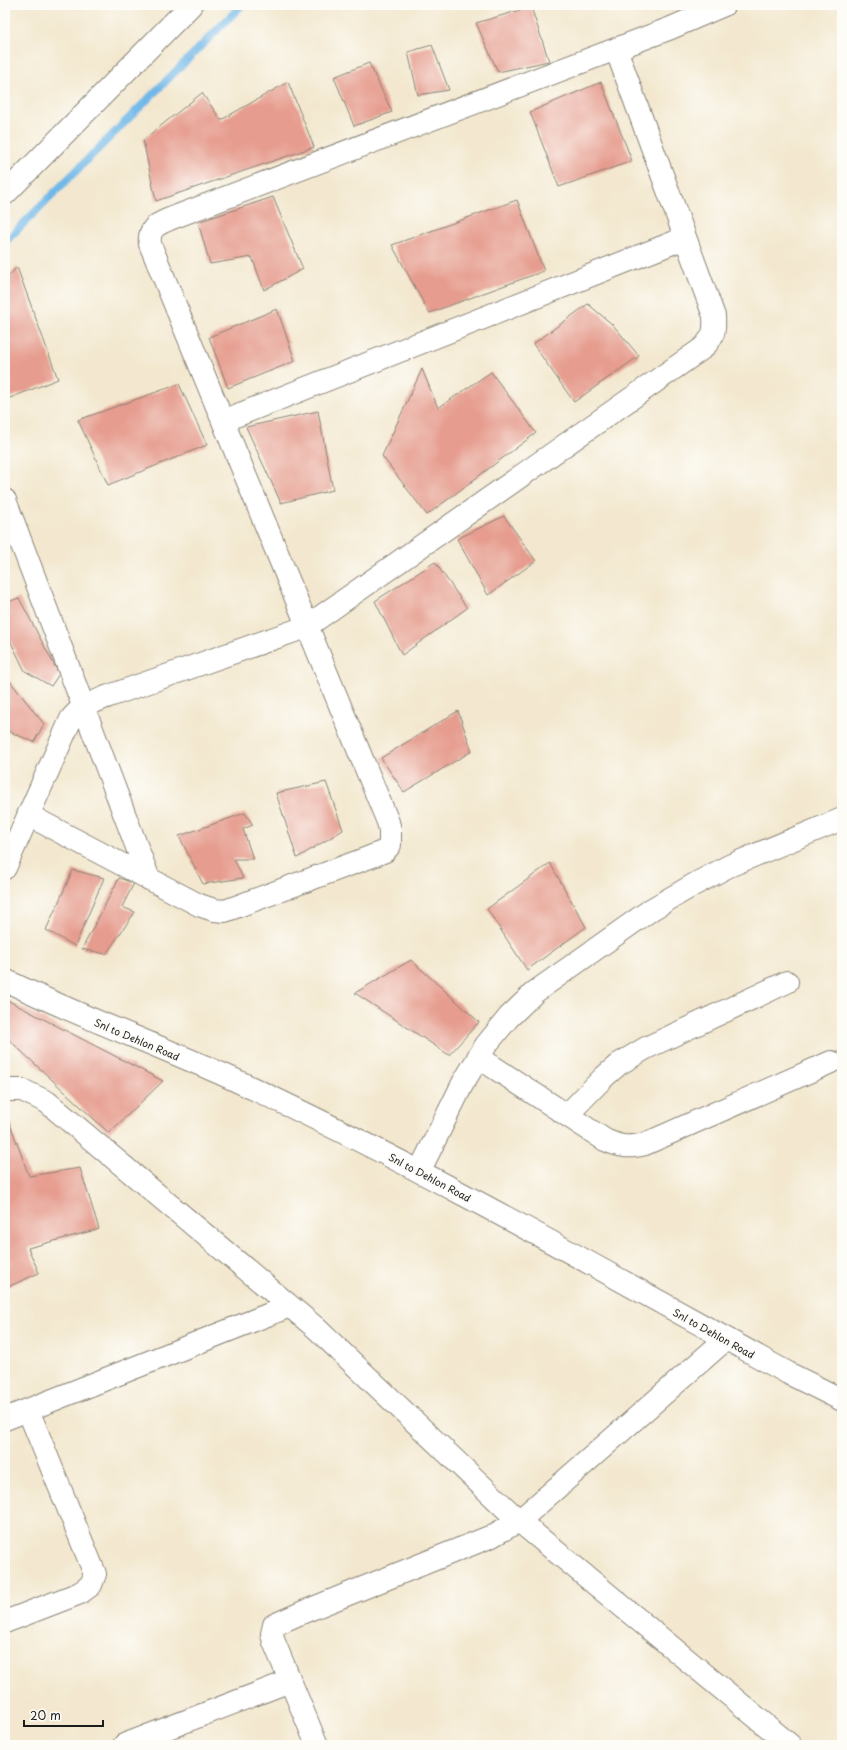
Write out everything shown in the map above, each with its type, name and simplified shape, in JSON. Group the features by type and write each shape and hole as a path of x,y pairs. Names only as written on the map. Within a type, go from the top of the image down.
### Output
{"street":[{"path":"5,194 191,5"},
{"path":"28,815 149,879 198,904 214,910 225,911 370,858 385,851 390,845 390,830 388,822 306,627 150,244 149,235 153,228 172,218 671,28 724,5"},
{"path":"5,868 70,719 84,706 306,627 703,348 713,338 715,327 714,316 616,49"},
{"path":"223,421 685,238"},
{"path":"5,500 149,879"},
{"path":"420,1170 463,1083 478,1057 509,1017 535,992 652,909 729,866 842,819"},
{"name":"Snl to Dehlon Road","path":"5,980 48,1002 234,1080 420,1170 788,1373 842,1400"},
{"path":"567,1115 604,1077 620,1064 646,1048 787,982"},
{"path":"478,1057 612,1143 630,1147 645,1144 831,1062"},
{"path":"5,1090 22,1090 47,1102 316,1328 519,1521 790,1745"},
{"path":"5,1419 290,1306"},
{"path":"317,1745 274,1642 272,1634 274,1625 492,1536 519,1521 726,1339"},
{"path":"5,1622 80,1593 91,1585 95,1574 28,1410"},
{"path":"124,1745 290,1681"}],"building":[{"path":"531,7 549,61 498,72 476,23"},
{"path":"432,45 449,90 418,95 408,52"},
{"path":"369,63 392,112 354,126 334,77"},
{"path":"288,82 314,147 156,201 143,140 202,93 221,120"},
{"path":"601,82 632,161 559,187 530,112"},
{"path":"273,197 303,269 264,290 252,257 210,264 198,222"},
{"path":"517,200 544,271 429,313 392,245"},
{"path":"17,267 58,379 5,400 5,280"},
{"path":"588,304 613,325 639,356 574,402 533,344"},
{"path":"277,309 295,361 228,388 209,337"},
{"path":"422,369 438,408 491,372 536,433 427,515 382,456"},
{"path":"179,384 207,445 108,485 78,420"},
{"path":"318,411 333,490 281,503 246,427"},
{"path":"504,516 536,561 488,595 457,539"},
{"path":"435,562 467,608 402,655 375,601"},
{"path":"19,598 59,674 51,686 25,671 5,630 5,603"},
{"path":"9,680 44,724 34,742 5,730"},
{"path":"458,711 472,751 404,792 381,758"},
{"path":"326,782 343,830 297,858 276,793"},
{"path":"245,813 253,825 243,829 253,859 234,859 243,878 203,884 179,836"},
{"path":"550,863 586,927 527,970 487,909"},
{"path":"73,870 104,878 75,946 46,930"},
{"path":"119,878 134,883 122,907 135,912 106,954 82,949"},
{"path":"411,960 479,1022 449,1055 355,993"},
{"path":"5,999 163,1081 109,1133 5,1036"},
{"path":"5,1116 7,1116 29,1176 80,1168 99,1229 28,1248 39,1273 5,1288"}],"waterway":[{"path":"5,242 242,5"}]}
